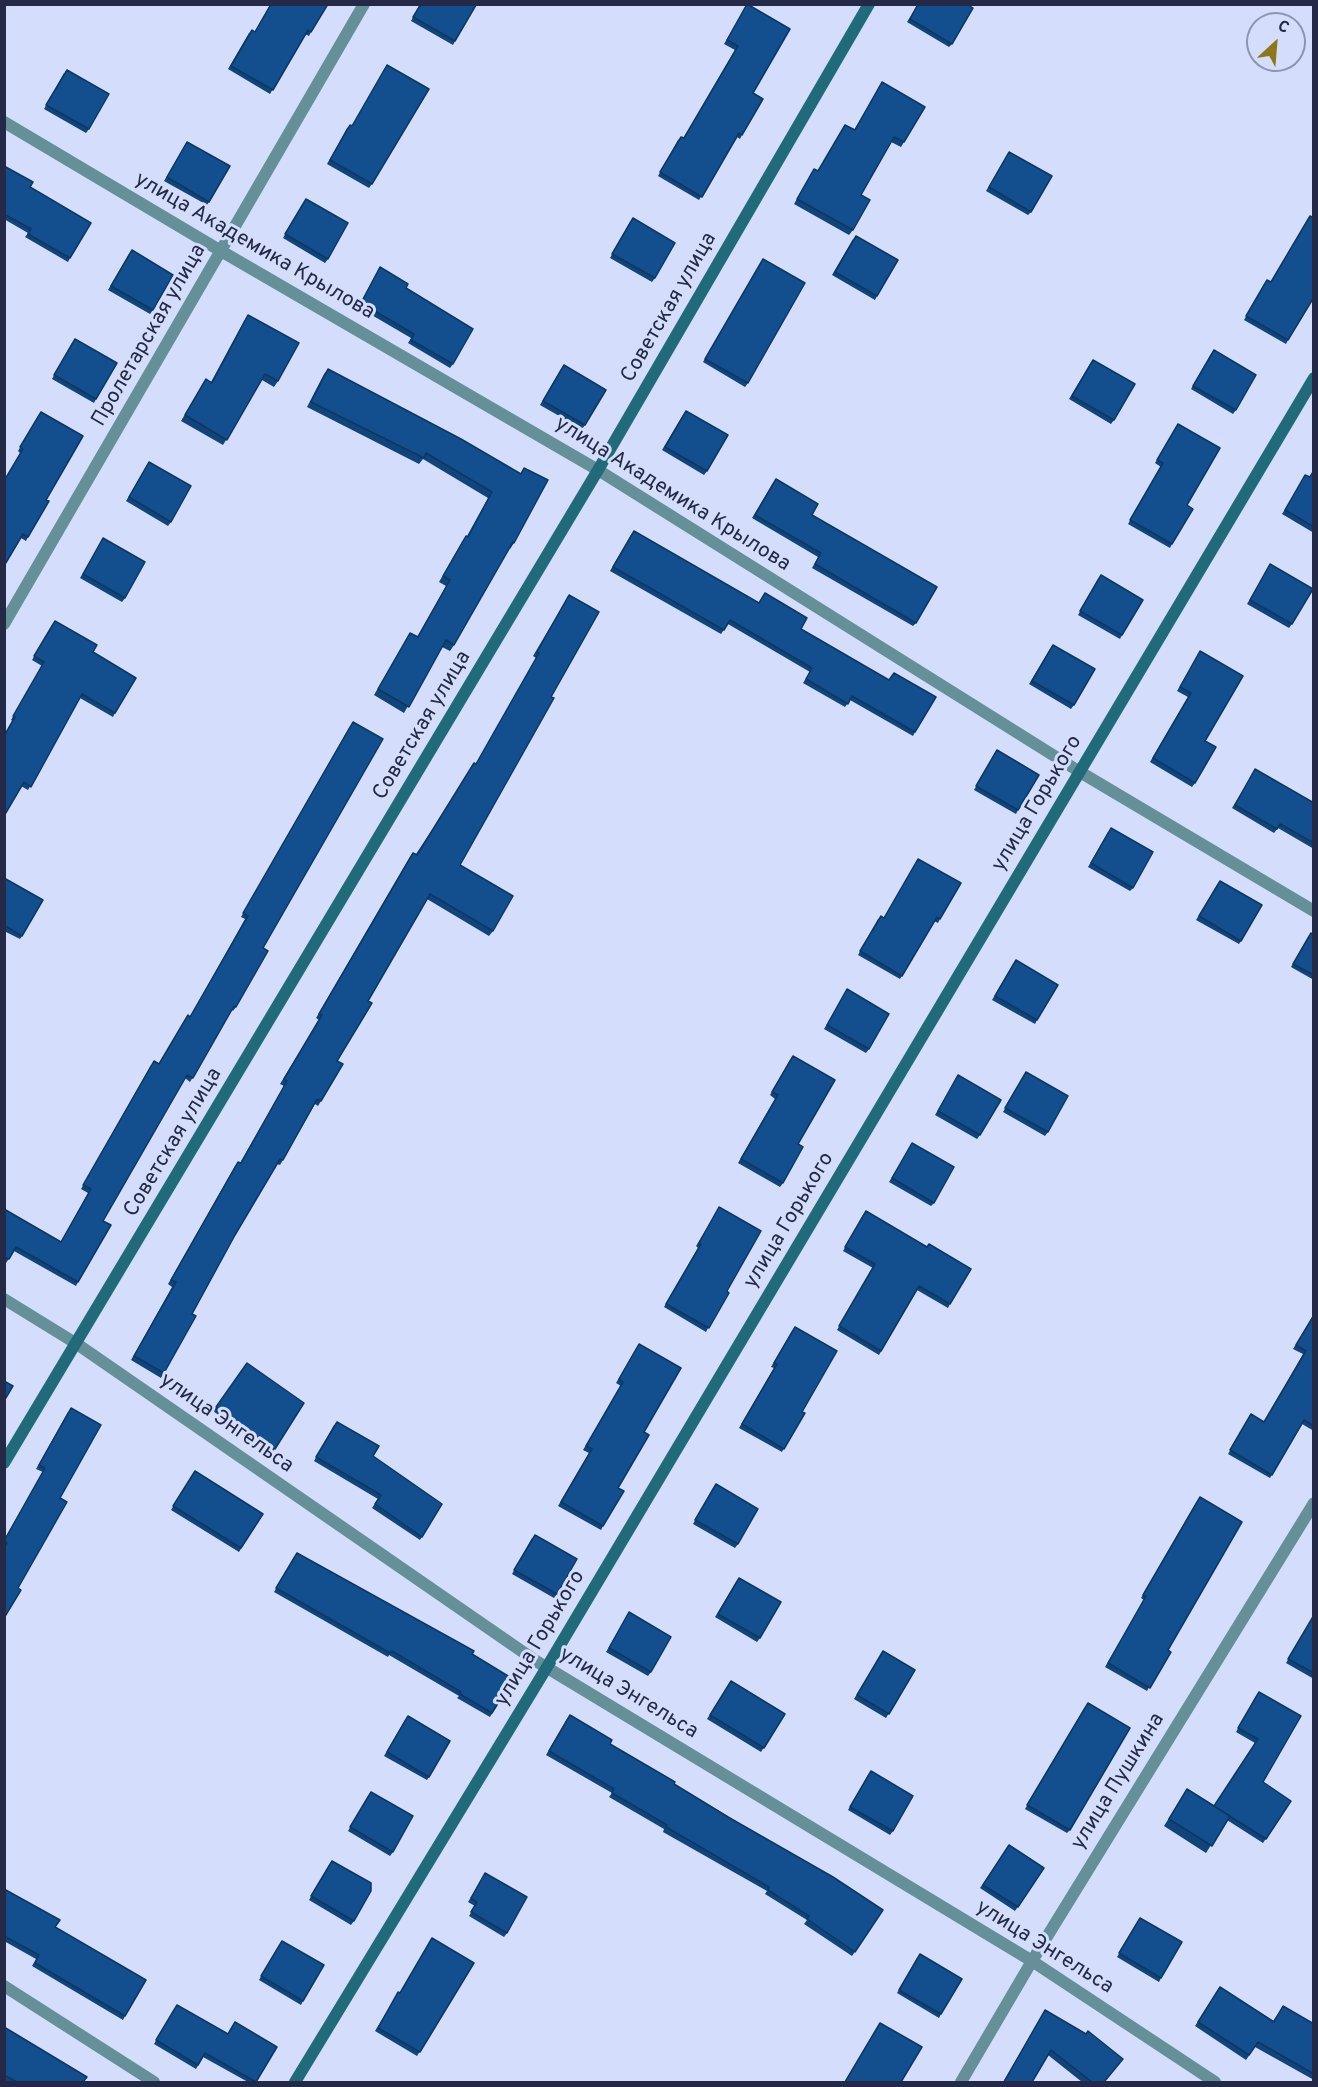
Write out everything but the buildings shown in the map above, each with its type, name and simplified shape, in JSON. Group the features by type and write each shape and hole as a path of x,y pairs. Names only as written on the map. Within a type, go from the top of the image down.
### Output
{"street":[{"name":"Пролетарская улица","path":"4,624 364,4"},
{"name":"Советская улица","path":"4,1463 598,470 869,4"},
{"name":"улица Академика Крылова","path":"4,122 598,470 1080,772 1314,911"},
{"name":"улица Горького","path":"295,2082 547,1667 1314,378"},
{"name":"улица Энгельса","path":"4,1299 77,1344 547,1667 1032,1961 1215,2082"},
{"name":"улица Пушкина","path":"961,2082 1032,1961 1314,1503"},
{"path":"4,1986 154,2082"}]}
